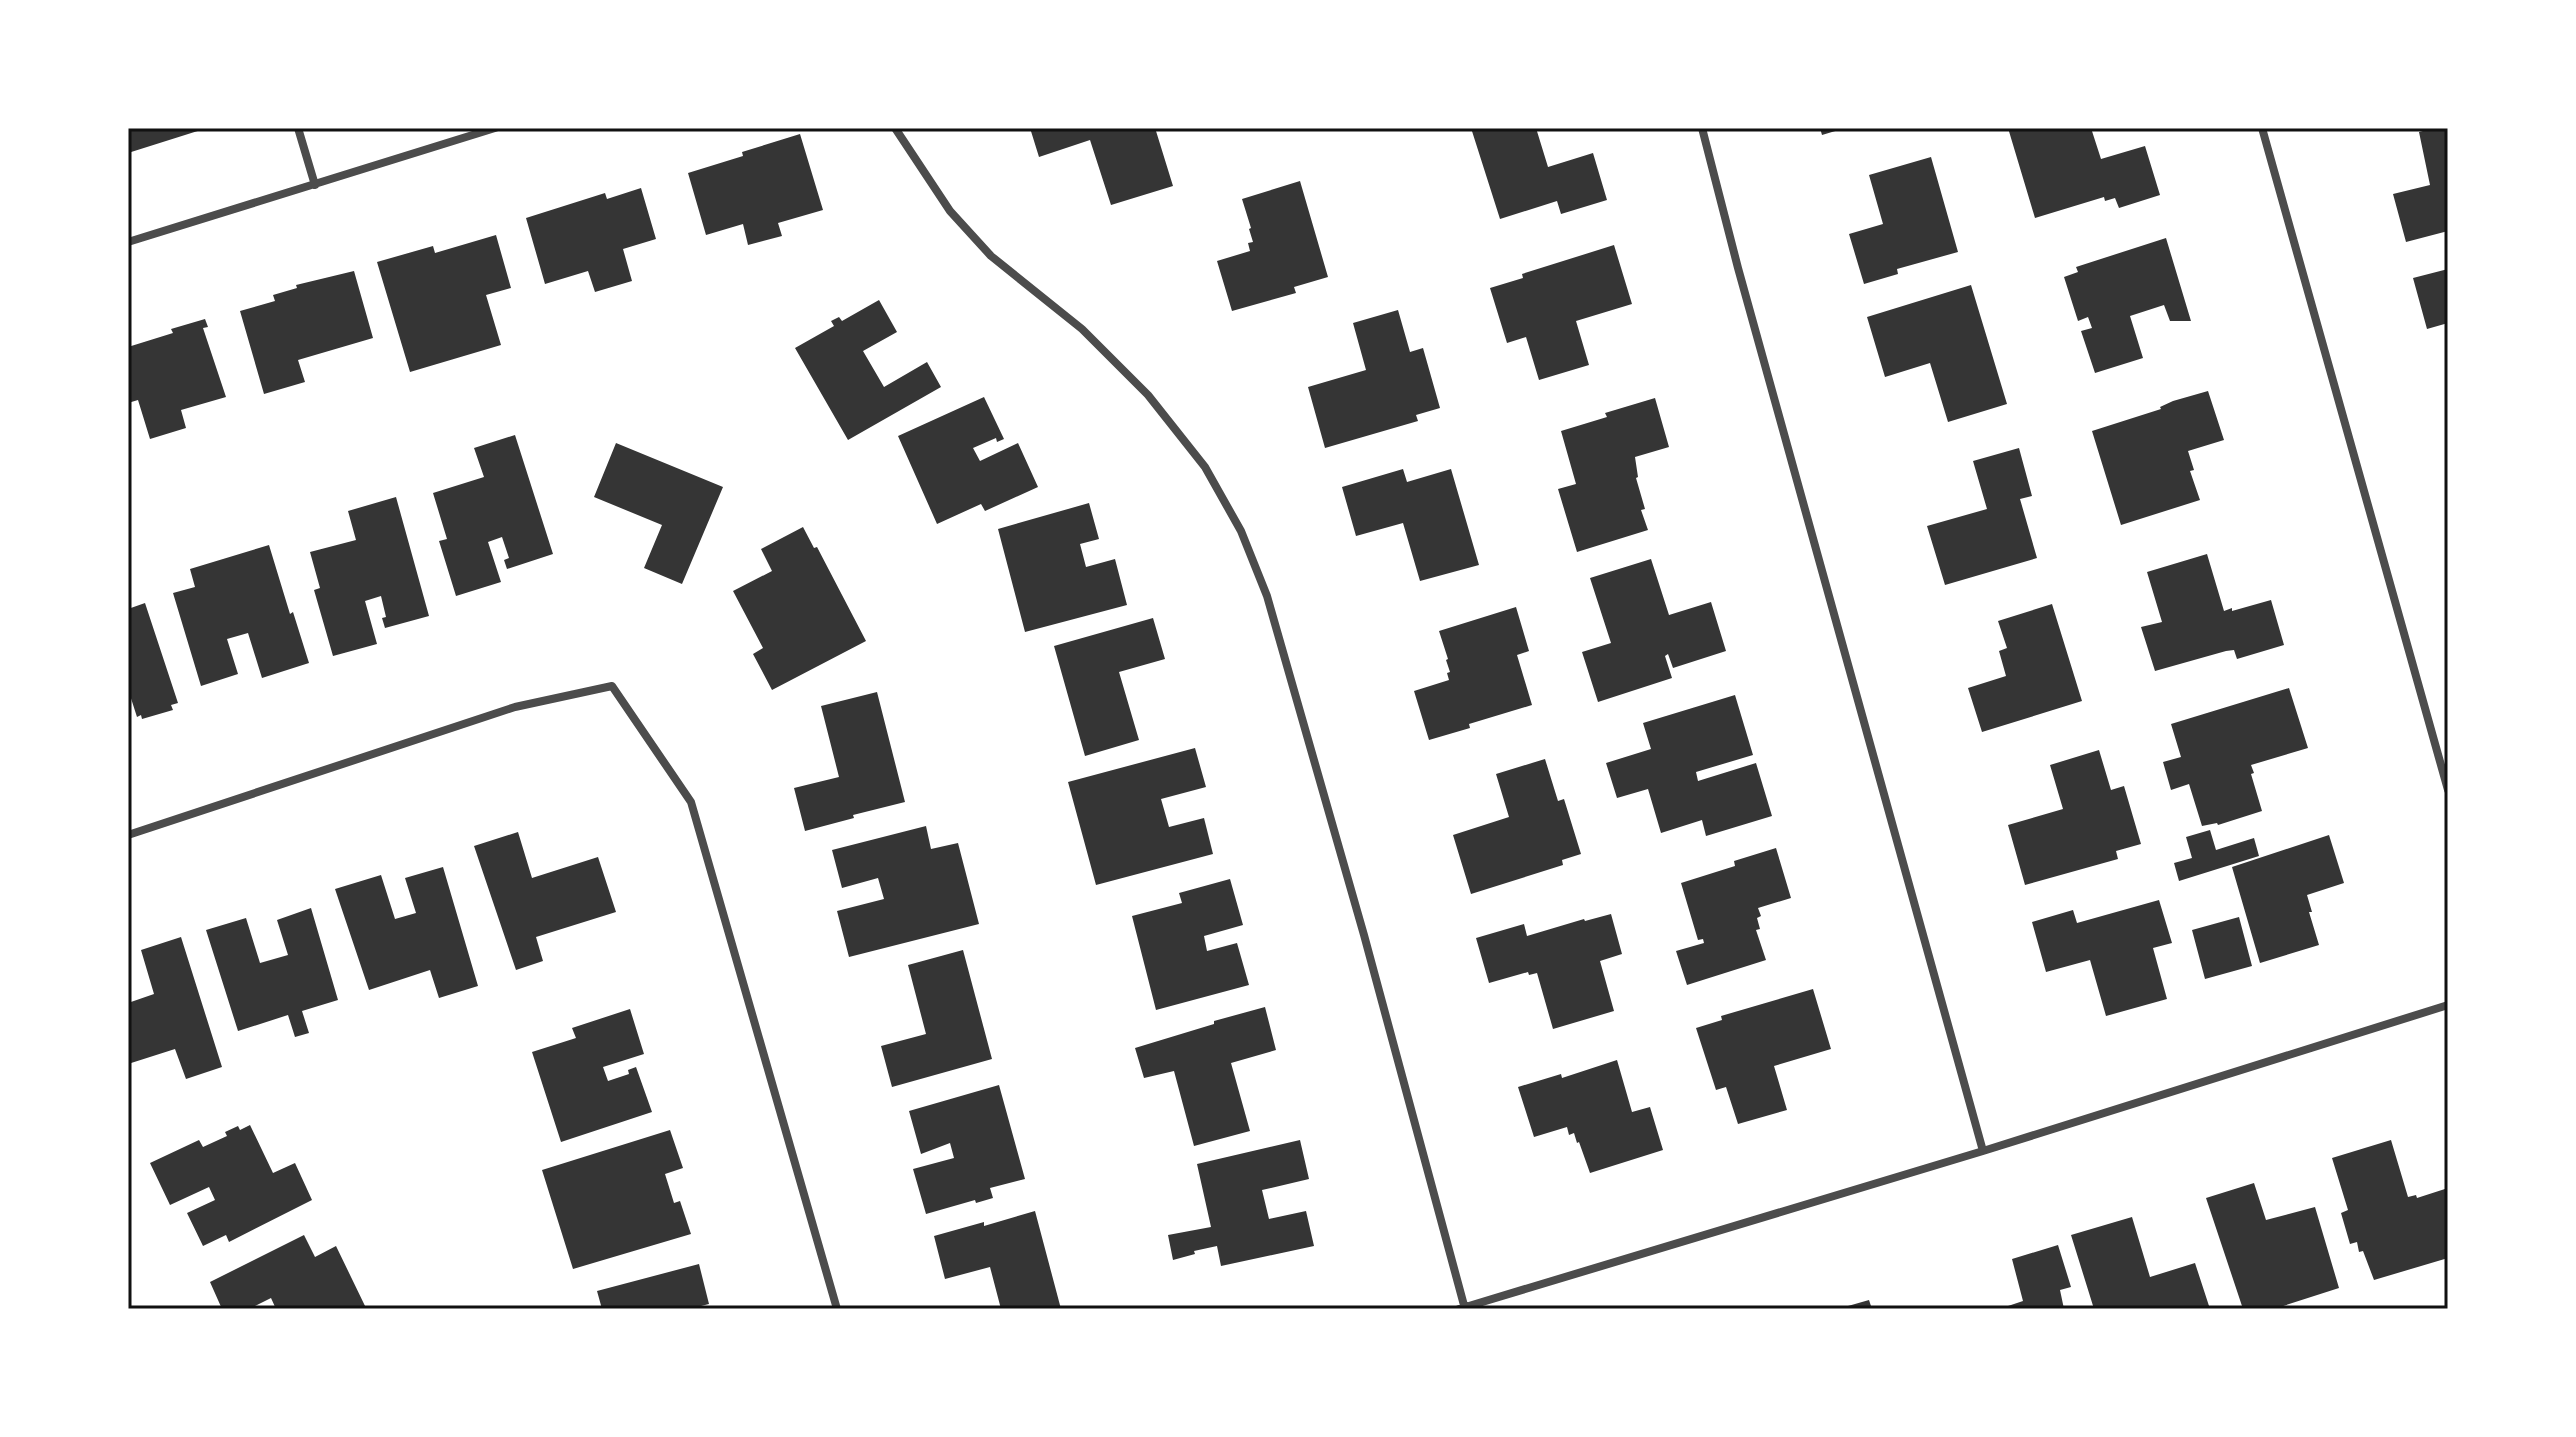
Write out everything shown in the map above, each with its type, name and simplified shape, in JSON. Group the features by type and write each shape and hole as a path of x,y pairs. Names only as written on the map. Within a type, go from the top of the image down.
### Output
{"street":[{"path":"298,128 315,185"},
{"path":"128,242 495,128"},
{"path":"895,128 950,211 991,256 1082,329 1148,395 1205,467 1241,531 1267,596 1364,935 1463,1308 1983,1151 2448,1005"},
{"path":"1702,128 1746,299 1983,1151"},
{"path":"2262,128 2448,790"},
{"path":"128,835 515,707 612,686 691,802 837,1309"}],"building":[{"path":"128,128 204,128 204,129 128,153"},
{"path":"1030,128 1164,128 1156,131 1173,186 1111,205 1090,140 1039,157"},
{"path":"1471,128 1536,128 1548,167 1593,153 1607,200 1561,214 1557,201 1500,219"},
{"path":"1820,128 1842,128 1842,129 1822,135"},
{"path":"2008,128 2091,128 2101,159 2145,146 2160,195 2119,208 2115,198 2105,201 2104,197 2035,218"},
{"path":"2448,128 2448,231 2406,242 2393,194 2430,185 2419,132"},
{"path":"800,134 823,210 778,223 782,236 748,245 743,224 706,235 688,173"},
{"path":"1931,157 1958,252 1897,269 1898,274 1864,284 1849,234 1883,224 1869,175"},
{"path":"1300,181 1328,277 1294,287 1296,293 1232,311 1217,261 1250,251 1248,243 1253,242 1251,228 1242,199"},
{"path":"641,188 656,239 623,249 632,281 595,292 588,271 545,284 526,218 605,193 607,199"},
{"path":"496,235 511,288 486,295 501,345 410,372 377,262 433,246 435,253"},
{"path":"2166,238 2191,321 2170,321 2164,305 2130,316 2143,358 2095,373 2081,331 2092,328 2088,317 2078,321 2064,277 2078,272 2076,267"},
{"path":"1614,245 1632,304 1576,321 1589,365 1539,380 1526,337 1507,343 1490,288 1523,278 1522,274"},
{"path":"2448,269 2448,323 2427,329 2413,278"},
{"path":"354,271 373,338 298,360 305,382 264,394 240,311 275,301 273,295 297,288 296,285"},
{"path":"1971,285 2007,404 1948,422 1930,363 1885,377 1867,317"},
{"path":"879,300 897,332 863,351 884,387 927,362 941,387 848,440 795,348 834,326 831,321 839,317 842,321"},
{"path":"1398,310 1410,352 1423,348 1440,408 1416,415 1418,421 1325,448 1308,387 1366,370 1353,323"},
{"path":"205,319 208,327 203,328 226,397 181,410 186,428 150,439 138,400 128,403 128,347"},
{"path":"2208,391 2224,440 2188,451 2194,470 2190,471 2200,500 2121,525 2092,431"},
{"path":"984,397 1004,439 997,442 996,438 973,448 980,461 1018,443 1038,487 985,511 981,504 937,524 898,436"},
{"path":"1655,398 1669,447 1635,457 1636,478 1645,509 1641,510 1648,530 1577,552 1558,489 1576,484 1561,431 1607,417 1605,413"},
{"path":"515,435 553,554 507,569 504,560 509,558 502,537 488,542 501,582 456,596 439,541 447,539 433,493 484,477 474,448"},
{"path":"616,443 723,487 682,584 644,568 662,525 594,497"},
{"path":"2019,448 2032,496 2020,499 2037,558 1945,585 1927,526 1987,509 1973,461"},
{"path":"1403,469 1407,482 1451,469 1479,565 1420,581 1403,523 1356,536 1342,487"},
{"path":"396,497 429,616 385,628 381,596 365,601 377,644 333,656 314,590 320,588 310,552 356,540 348,511"},
{"path":"1089,503 1099,539 1080,544 1086,567 1115,559 1127,605 1025,632 998,529"},
{"path":"803,527 814,548 817,547 866,641 772,690 753,654 763,648 733,591 772,571 761,549"},
{"path":"269,545 309,663 262,678 248,633 227,639 238,674 201,686 173,593 195,587 190,569"},
{"path":"2207,554 2224,611 2271,600 2284,645 2237,659 2234,650 2226,651 2155,671 2141,627 2162,622 2147,572"},
{"path":"1651,559 1669,615 1711,602 1726,651 1673,668 1668,654 1665,656 1672,678 1598,702 1582,652 1611,643 1590,578"},
{"path":"145,603 178,703 171,705 173,710 142,719 141,715 137,717 128,689 128,609"},
{"path":"2052,604 2082,701 1982,732 1968,688 2006,676 1999,651 2007,648 1998,621"},
{"path":"1516,607 1529,651 1517,655 1532,705 1429,740 1414,691 1449,680 1448,659 1439,631"},
{"path":"1153,618 1165,659 1119,672 1139,740 1085,756 1054,646"},
{"path":"2289,688 2308,748 2251,765 2262,811 2218,825 2202,826 2189,784 2171,790 2163,762 2181,757 2171,724"},
{"path":"877,692 905,802 805,831 794,788 839,777 821,706"},
{"path":"1735,695 1753,755 1696,772 1698,781 1756,763 1772,816 1706,836 1702,820 1661,833 1648,789 1617,798 1606,763 1651,749 1643,723"},
{"path":"1195,748 1206,787 1161,799 1169,827 1204,818 1213,854 1096,885 1068,782"},
{"path":"2099,750 2111,790 2124,786 2141,844 2116,851 2118,859 2025,885 2008,825 2063,809 2050,765"},
{"path":"1545,759 1558,801 1564,799 1581,854 1562,860 1563,865 1471,894 1453,835 1509,817 1496,774"},
{"path":"926,826 931,849 958,843 979,924 849,957 837,911 884,899 878,878 842,888 832,850"},
{"path":"2210,830 2216,850 2254,838 2259,856 2179,881 2174,863 2192,858 2186,837"},
{"path":"518,832 532,878 598,857 616,912 536,937 543,961 516,970 474,846"},
{"path":"2329,835 2344,883 2307,895 2319,945 2260,963 2232,867"},
{"path":"1776,848 1791,898 1758,908 1760,929 1756,930 1766,960 1687,985 1676,951 1704,943 1703,939 1698,940 1681,883 1735,866 1734,861"},
{"path":"443,867 478,986 439,998 430,970 369,990 335,889 381,875 395,919 416,913 405,878"},
{"path":"1230,879 1243,925 1204,936 1207,951 1237,943 1249,985 1156,1010 1132,916 1182,903 1179,893"},
{"path":"2159,900 2172,943 2153,948 2167,999 2106,1016 2090,960 2046,972 2032,922 2073,910 2077,923"},
{"path":"311,908 338,1000 302,1011 309,1033 295,1037 288,1015 238,1031 206,930 246,918 260,963 288,955 277,920"},
{"path":"1611,914 1622,954 1600,961 1614,1011 1553,1029 1537,973 1529,975 1528,972 1489,983 1476,938 1524,924 1527,936"},
{"path":"2239,917 2252,966 2205,979 2192,930"},
{"path":"181,937 222,1067 186,1079 175,1049 128,1064 128,1003 154,994 141,950"},
{"path":"963,950 992,1059 892,1087 881,1046 926,1034 908,965"},
{"path":"1813,989 1831,1049 1774,1066 1787,1110 1738,1124 1726,1087 1716,1090 1696,1028 1722,1020 1721,1016"},
{"path":"1265,1007 1276,1050 1231,1063 1250,1131 1194,1146 1174,1071 1144,1078 1135,1048"},
{"path":"630,1009 644,1054 603,1067 608,1081 629,1074 628,1070 636,1067 652,1112 561,1142 532,1052 576,1038 572,1028"},
{"path":"1617,1060 1632,1112 1650,1107 1663,1150 1590,1173 1579,1142 1574,1133 1569,1135 1567,1127 1534,1137 1518,1087 1561,1074 1562,1078"},
{"path":"999,1085 1025,1179 990,1188 993,1198 926,1214 913,1169 954,1158 950,1143 921,1154 909,1111"},
{"path":"250,1125 273,1173 295,1163 312,1200 229,1242 226,1235 203,1246 187,1213 215,1200 209,1187 170,1205 150,1163 199,1140 203,1147 227,1136 225,1132"},
{"path":"670,1130 683,1168 665,1174 674,1203 680,1201 691,1234 573,1269 542,1170"},
{"path":"1300,1140 1309,1179 1262,1190 1269,1219 1306,1211 1314,1246 1221,1266 1217,1246 1173,1260 1168,1235 1211,1227 1197,1164"},
{"path":"2391,1140 2408,1197 2416,1195 2417,1198 2448,1188 2448,1258 2374,1280 2357,1242 2350,1244 2341,1213 2348,1210 2332,1158"},
{"path":"2254,1183 2266,1220 2315,1207 2339,1288 2274,1309 2243,1309 2206,1198"},
{"path":"1035,1211 1061,1309 1001,1309 990,1267 945,1279 934,1236"},
{"path":"2132,1217 2150,1277 2195,1263 2210,1309 2094,1309 2071,1235"},
{"path":"304,1235 315,1257 336,1246 366,1308 276,1309 271,1298 249,1309 222,1309 210,1282"},
{"path":"2058,1245 2071,1287 2060,1290 2064,1309 1999,1309 2023,1301 2012,1259"},
{"path":"699,1264 709,1304 689,1309 602,1309 597,1291"},
{"path":"1869,1300 1872,1309 1841,1309 1841,1308"}]}
